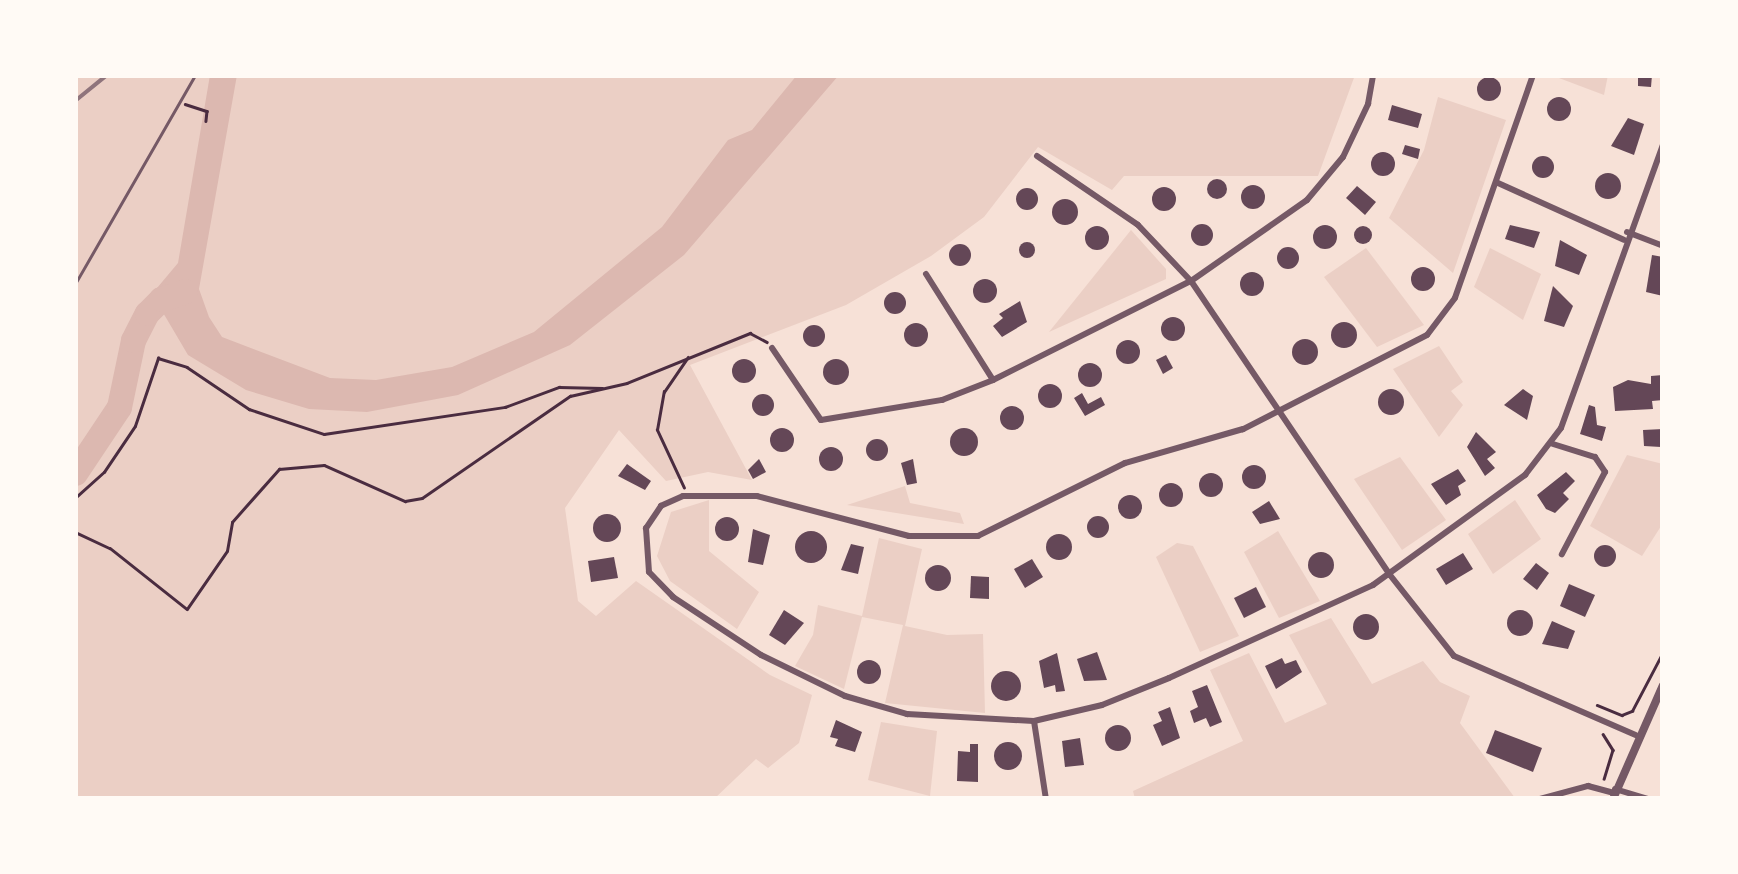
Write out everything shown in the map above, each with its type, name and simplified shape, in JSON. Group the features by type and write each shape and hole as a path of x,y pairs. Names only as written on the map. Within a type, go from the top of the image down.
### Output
{"street":[{"path":"772,348 821,420 942,400 993,380 1191,281 1307,200 1334,170 1368,104 1373,75"},
{"path":"1533,75 1498,182 1438,324 1279,412 1217,440 1125,462 1007,525 964,538 909,536 758,496 683,496 662,506 646,528 644,558 660,587 795,673 907,714 1034,720 1102,705 1169,678 1390,575 1513,486 1553,444 1626,236 1663,144"},
{"path":"1037,156 1138,224 1191,281 1390,575 1439,640 1473,669 1636,735"},
{"path":"1498,182 1626,236 1663,246"},
{"path":"926,274 993,380"},
{"path":"1553,444 1595,457 1605,472 1562,554"},
{"path":"1614,794 1636,735 1663,685"},
{"path":"1034,720 1046,799"},
{"path":"1540,799 1602,788 1646,799"}],"lane":[{"path":"75,284 183,104 195,75"}],"path":[{"path":"183,104 208,111 206,121"},
{"path":"75,532 110,548 187,609 228,551 232,522 280,469 324,464 405,501 422,498 541,412 750,333 772,348"},
{"path":"683,496 684,478 664,453 657,430 664,392 688,356"},
{"path":"75,498 104,472 135,426 158,358 187,367 248,409 324,434 504,408 559,386 603,389"},
{"path":"1597,705 1622,715 1632,711 1663,652"},
{"path":"1602,788 1613,750 1604,734"}],"shaded area":[{"path":"75,75 1355,75 1318,176 1124,176 1112,190 1038,147 984,217 931,256 846,305 690,365 752,480 708,472 666,481 619,430 565,508 578,601 596,616 636,581 770,675 812,695 799,743 768,768 756,759 714,799 75,799"},
{"path":"210,75 237,75 199,289 209,317 222,337 330,378 376,380 452,367 534,332 662,227 728,140 752,130 797,75 839,75 684,255 570,345 458,395 367,412 309,409 246,390 188,355 152,294 178,263"},
{"path":"1551,75 1608,75 1604,95"},
{"path":"1438,97 1506,120 1453,273 1389,218 1424,150"},
{"path":"1131,230 1166,269 1166,279 1049,332"},
{"path":"1366,248 1424,325 1377,347 1324,277"},
{"path":"1490,248 1541,274 1523,320 1474,287"},
{"path":"1439,346 1463,382 1451,391 1463,405 1439,437 1393,369"},
{"path":"1627,455 1663,464 1663,523 1642,556 1590,526"},
{"path":"1400,457 1446,520 1402,550 1354,479"},
{"path":"905,486 910,503 960,513 964,524 847,505"},
{"path":"709,500 709,551 759,592 737,629 670,581 657,556 671,512"},
{"path":"1515,500 1541,539 1493,574 1468,534"},
{"path":"1278,531 1320,601 1279,618 1244,552"},
{"path":"879,538 922,549 905,626 947,635 983,634 985,713 885,703 903,625 862,617 844,689 795,666 813,635 818,605 862,616"},
{"path":"1177,543 1193,546 1239,636 1200,652 1156,557"},
{"path":"1331,618 1372,684 1423,661 1440,682 1470,696 1460,723 1515,798 1135,799 1133,791 1243,741 1210,670 1249,653 1285,723 1327,704 1289,635"},
{"path":"881,722 937,731 930,796 868,780"}],"building":[{"path":"1638,75 1652,75 1651,87 1638,86"},
{"path":"1489,77 1498,80 1498,98 1489,101 1480,98 1477,89 1480,80"},
{"path":"1559,97 1568,100 1568,118 1559,121 1550,118 1547,109 1550,100"},
{"path":"1392,105 1422,114 1418,128 1388,120"},
{"path":"1628,118 1644,124 1634,155 1611,146"},
{"path":"1405,145 1420,149 1418,159 1402,154"},
{"path":"1383,152 1395,164 1383,176 1371,164"},
{"path":"1543,156 1551,159 1551,175 1543,178 1535,175 1532,167 1535,159"},
{"path":"1608,173 1617,177 1621,186 1617,195 1608,199 1599,195 1595,186 1599,177"},
{"path":"1217,179 1227,189 1217,199 1207,189"},
{"path":"1253,185 1262,188 1262,206 1253,209 1244,206 1241,197 1244,188"},
{"path":"1357,186 1376,202 1365,215 1346,198"},
{"path":"1164,187 1176,199 1164,211 1152,199"},
{"path":"1027,188 1035,191 1035,207 1027,210 1019,207 1016,199 1019,191"},
{"path":"1065,199 1074,203 1078,212 1074,221 1065,225 1056,221 1052,212 1056,203"},
{"path":"1198,224 1206,224 1213,235 1206,246 1198,246 1191,239 1191,231"},
{"path":"1325,225 1337,237 1325,249 1313,237"},
{"path":"1510,225 1540,232 1534,248 1505,239"},
{"path":"1097,226 1109,238 1097,250 1085,238"},
{"path":"1363,226 1372,235 1363,244 1354,235"},
{"path":"1560,240 1587,255 1579,275 1555,266"},
{"path":"1027,242 1035,250 1027,258 1019,250"},
{"path":"960,244 968,247 968,263 960,266 952,263 949,255 952,247"},
{"path":"1284,247 1292,247 1299,258 1292,269 1284,269 1277,262 1277,254"},
{"path":"1652,255 1663,257 1663,296 1646,292"},
{"path":"1423,267 1432,270 1432,288 1423,291 1414,288 1411,279 1414,270"},
{"path":"1247,272 1257,272 1264,284 1257,296 1247,296 1240,289 1240,279"},
{"path":"985,279 997,291 985,303 973,291"},
{"path":"1553,286 1573,306 1564,327 1544,321"},
{"path":"891,292 899,292 906,303 899,314 891,314 884,307 884,299"},
{"path":"1020,301 1027,322 1002,337 993,326 1003,318 999,314"},
{"path":"1173,317 1185,329 1173,341 1161,329"},
{"path":"1344,322 1353,326 1357,335 1353,344 1344,348 1335,344 1331,335 1335,326"},
{"path":"916,323 928,335 916,347 904,335"},
{"path":"814,325 822,328 822,344 814,347 806,344 803,336 806,328"},
{"path":"1305,339 1314,343 1318,352 1314,361 1305,365 1296,361 1292,352 1296,343"},
{"path":"1128,340 1140,352 1128,364 1116,352"},
{"path":"1166,355 1173,368 1163,374 1156,360"},
{"path":"744,359 756,371 744,383 732,371"},
{"path":"836,359 845,363 849,372 845,381 836,385 827,381 823,372 827,363"},
{"path":"1090,363 1102,375 1090,387 1078,375"},
{"path":"1663,375 1663,400 1652,401 1653,409 1615,411 1613,387 1628,380 1651,384 1651,376"},
{"path":"1050,384 1059,387 1059,405 1050,408 1041,405 1038,396 1041,387"},
{"path":"1391,389 1400,393 1404,402 1400,411 1391,415 1382,411 1378,402 1382,393"},
{"path":"1523,389 1533,396 1527,420 1504,405"},
{"path":"1082,393 1088,404 1101,397 1105,405 1085,416 1074,398"},
{"path":"759,394 767,394 774,405 767,416 759,416 752,409 752,401"},
{"path":"1589,405 1595,407 1597,425 1606,427 1602,441 1580,434"},
{"path":"1012,406 1024,418 1012,430 1000,418"},
{"path":"782,428 794,440 782,452 770,440"},
{"path":"964,428 974,432 978,442 974,452 964,456 954,452 950,442 954,432"},
{"path":"1663,429 1661,447 1644,446 1643,430"},
{"path":"1476,432 1496,452 1487,459 1495,468 1485,476 1467,447"},
{"path":"873,439 881,439 888,450 881,461 873,461 866,454 866,446"},
{"path":"831,447 843,459 831,471 819,459"},
{"path":"759,459 766,472 753,479 748,470"},
{"path":"913,459 917,483 907,485 901,463"},
{"path":"627,464 651,481 645,490 618,476"},
{"path":"1254,465 1266,477 1254,489 1242,477"},
{"path":"1458,469 1466,481 1458,486 1461,495 1446,505 1431,484"},
{"path":"1566,472 1575,481 1563,493 1569,499 1555,513 1546,509 1537,495"},
{"path":"1211,473 1223,485 1211,497 1199,485"},
{"path":"1171,483 1183,495 1171,507 1159,495"},
{"path":"1130,495 1142,507 1130,519 1118,507"},
{"path":"1269,501 1280,519 1260,524 1252,512"},
{"path":"607,514 617,518 621,528 617,538 607,542 597,538 593,528 597,518"},
{"path":"1098,516 1106,519 1106,535 1098,538 1090,535 1087,527 1090,519"},
{"path":"727,517 736,520 736,538 727,541 718,538 715,529 718,520"},
{"path":"753,529 770,535 763,565 748,562"},
{"path":"811,531 823,535 827,547 823,559 811,563 799,559 795,547 799,535"},
{"path":"1059,534 1068,538 1072,547 1068,556 1059,560 1050,556 1046,547 1050,538"},
{"path":"851,544 864,547 858,574 841,570"},
{"path":"1601,545 1609,545 1616,556 1609,567 1601,567 1594,560 1594,552"},
{"path":"1321,552 1330,556 1334,565 1330,574 1321,578 1312,574 1308,565 1312,556"},
{"path":"1463,553 1473,569 1446,585 1436,569"},
{"path":"614,557 618,578 591,582 588,561"},
{"path":"1032,559 1043,577 1025,588 1014,569"},
{"path":"1536,563 1549,573 1537,590 1523,579"},
{"path":"938,565 947,569 951,578 947,587 938,591 929,587 925,578 929,569"},
{"path":"971,576 989,577 989,599 970,598"},
{"path":"1569,584 1595,595 1585,617 1560,606"},
{"path":"1256,587 1266,607 1244,618 1234,598"},
{"path":"784,610 804,623 785,645 769,635"},
{"path":"1520,610 1529,614 1533,623 1529,632 1520,636 1511,632 1507,623 1511,614"},
{"path":"1366,614 1375,618 1379,627 1375,636 1366,640 1357,636 1353,627 1357,618"},
{"path":"1552,621 1575,631 1568,649 1542,644"},
{"path":"1097,652 1107,680 1084,681 1077,659"},
{"path":"1057,653 1065,691 1056,692 1055,685 1044,688 1039,661"},
{"path":"1282,658 1285,664 1296,660 1302,672 1276,689 1265,666"},
{"path":"869,660 878,663 878,681 869,684 860,681 857,672 860,663"},
{"path":"1006,671 1016,676 1021,686 1016,696 1006,701 996,696 991,686 996,676"},
{"path":"1207,685 1222,722 1210,727 1206,718 1194,723 1190,711 1198,707 1192,691"},
{"path":"1170,707 1180,738 1162,746 1153,725 1162,721 1158,712"},
{"path":"836,720 862,732 855,752 835,746 838,739 830,737"},
{"path":"1118,725 1127,729 1131,738 1127,747 1118,751 1109,747 1105,738 1109,729"},
{"path":"1495,730 1542,748 1533,772 1486,753"},
{"path":"1080,738 1084,765 1065,767 1062,741"},
{"path":"1008,742 1018,746 1022,756 1018,766 1008,770 998,766 994,756 998,746"},
{"path":"970,744 978,744 978,782 957,781 958,751 970,752"}],"waterway":[{"path":"75,473 119,407 133,340 147,313 161,299 185,291"}],"railway":[{"path":"75,101 107,75"}]}
